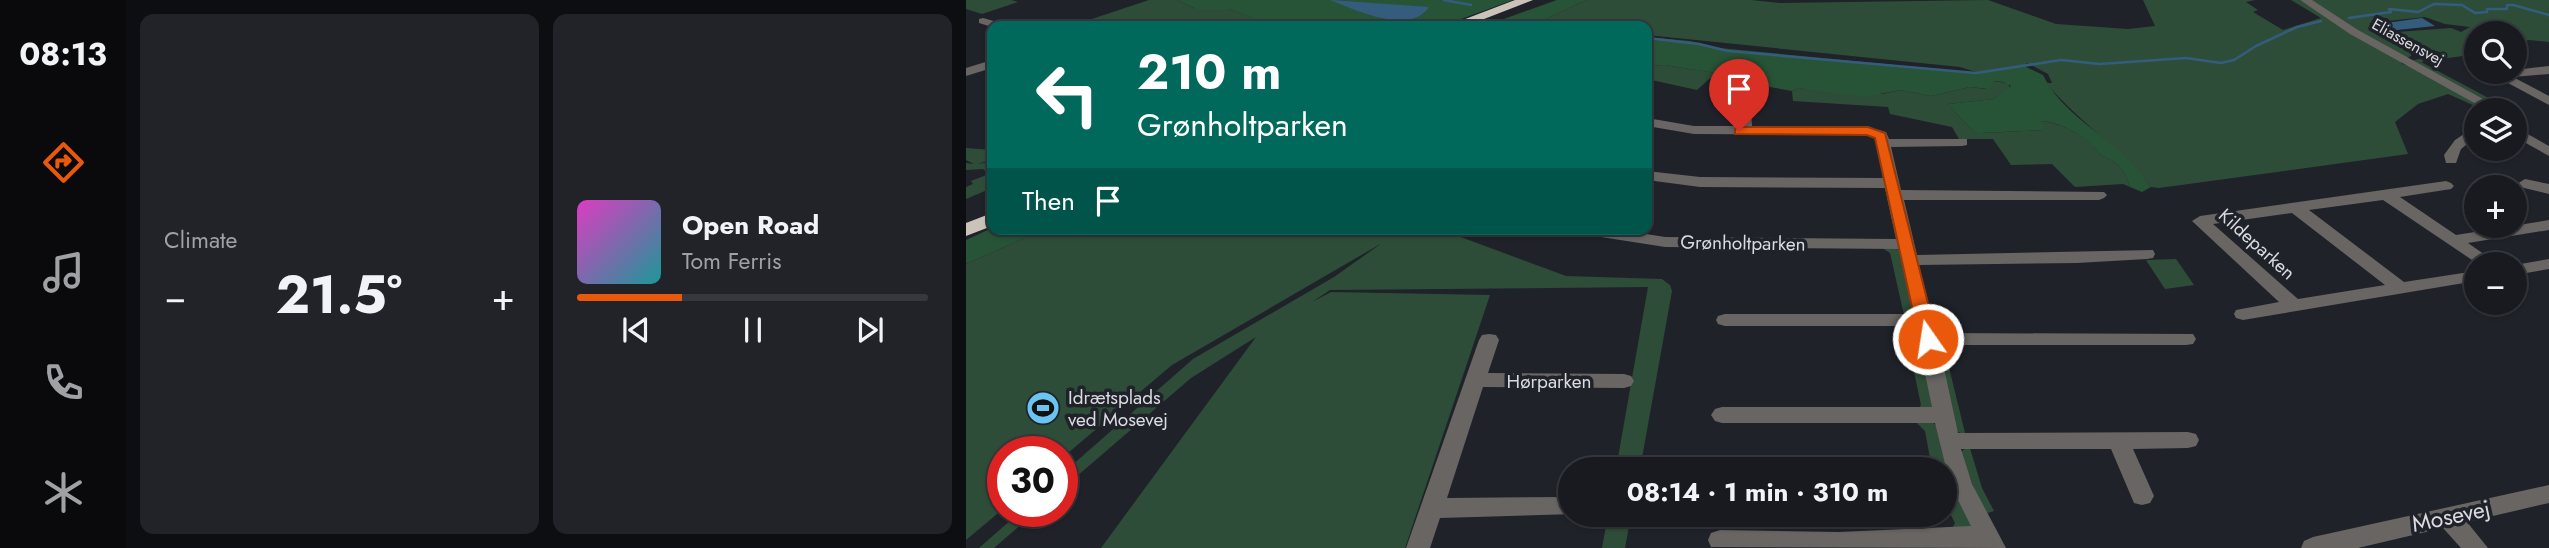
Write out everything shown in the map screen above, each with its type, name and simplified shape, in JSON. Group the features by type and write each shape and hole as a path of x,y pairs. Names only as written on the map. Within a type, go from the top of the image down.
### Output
{"highway":[{"path":"1468,21 1527,0"},
{"path":"1486,21 1545,0"},
{"path":"966,220 987,212"},
{"path":"966,230 987,221"}],"street":[{"name":"Eliassensvej","path":"2305,0 2354,32 2474,98"},
{"path":"966,72 987,66"},
{"path":"2549,70 2499,75 2549,101"},
{"path":"1744,93 1745,131"},
{"path":"1652,123 1694,130 1868,131 1881,135 1926,330 1948,441 1961,484 1991,542 1720,540"},
{"path":"2527,127 2549,139"},
{"path":"2527,138 2549,152"},
{"path":"1883,142 1962,142"},
{"path":"2455,156 2464,145"},
{"path":"1652,177 1700,182 2099,195"},
{"path":"2527,184 2549,190"},
{"name":"Kildeparken","path":"2294,306 2200,221 2446,186"},
{"path":"2386,195 2472,252"},
{"path":"2296,208 2401,289"},
{"path":"2454,240 2549,225"},
{"name":"Grønholtparken","path":"1627,235 1687,243 1908,252 2137,252"},
{"path":"2527,268 2549,264"},
{"name":"Kildeparken","path":"2243,314 2464,278"},
{"path":"1725,320 2186,339"},
{"name":"Hørparken","path":"1418,548 1489,340"},
{"name":"Hørparken","path":"1474,380 1624,381"},
{"path":"1722,415 1944,415"},
{"path":"2119,440 2142,496"},
{"path":"1948,441 2188,440"},
{"name":"Mosevej","path":"2313,548 2549,494"},
{"path":"1431,508 1558,507"},
{"path":"2447,517 2476,548"}],"green space":[{"path":"966,0 1018,2 982,14 966,9"},
{"path":"1149,0 1177,0 1196,9 1229,9 1262,21 1181,21 1086,21"},
{"path":"1177,0 1513,0 1456,21 1261,21 1229,9 1196,9"},
{"path":"1557,0 1586,0 1542,21 1498,21"},
{"path":"1586,0 1751,0 1780,3 1988,0 2056,24 2128,29 2155,26 2143,0 2255,0 2246,2 2258,10 2253,12 2283,30 2321,18 2291,0 2300,0 2333,21 2309,0 2549,0 2549,42 2527,41 2527,21 2464,21 2464,26 2445,24 2425,17 2369,23 2384,33 2451,28 2461,32 2464,30 2464,56 2421,62 2488,98 2479,98 2410,61 2441,54 2440,52 2432,50 2411,53 2411,56 2401,61 2402,64 2413,67 2470,98 2464,98 2464,101 2448,94 2418,104 2395,122 2408,154 2159,188 2151,187 2058,97 2046,83 2052,83 2048,74 2027,63 2024,66 1979,73 1960,67 1652,36 1652,21 1541,21"},
{"path":"1652,37 1690,41 1719,48 1979,73 2024,66 2043,75 2060,100 2130,161 2151,187 2142,192 2130,187 2120,166 2100,155 2083,137 2065,128 2041,121 2044,130 1980,133 1970,128 1948,104 1994,99 2011,86 2004,82 1994,81 1989,89 1970,87 1931,96 1900,90 1864,97 1799,88 1792,91 1713,77 1715,73 1652,66"},
{"path":"1652,66 1716,73 1697,90 1652,80"},
{"path":"1993,81 2008,83 2010,88 1994,99 1948,104 1970,128 1983,133 2044,130 2040,121 2056,124 2082,137 2100,155 2116,163 2126,175 2130,187 2123,184 2075,187 2052,164 2011,165 1993,139 1959,139 1952,127 1890,114 1888,107 1793,101 1792,91 1799,88 1882,94 1900,90 1931,96 1970,87 1985,89"},
{"path":"966,148 987,150 987,161 977,164 987,163 987,172 983,169 966,170 966,163 974,164 966,160"},
{"path":"987,175 987,190 966,199 966,187 973,184 971,181"},
{"path":"987,230 987,235 1031,235 966,264 966,240"},
{"path":"1031,235 1455,235 1566,276 1662,279 1670,285 1672,291 1642,457 1618,457 1648,287 1330,290 1312,302 1331,292 1490,295 1405,548 1101,548 1256,337 1191,378 1078,475 1078,460 1193,359 1334,277 1382,243 1172,365 1078,444 1078,436 987,436 987,522 966,540 966,264"},
{"path":"1882,248 1902,251 1914,313 1908,316 1904,315 1890,253"},
{"path":"2176,259 2194,285 2165,289 2146,260"},
{"path":"1909,323 1918,328 1936,406 1928,412 1917,411 1921,405 1904,324"},
{"path":"1943,343 1966,437 1954,429 1935,348"},
{"path":"1930,420 1939,428 1949,457 1930,457 1925,431 1915,421"},
{"path":"1969,445 1982,488 1994,511 1984,514 1960,453"},
{"path":"1957,478 1973,523 1970,529 1951,531 1953,527 1957,527"},
{"path":"1003,527 1018,527 994,548 979,548"},
{"path":"1606,527 1629,527 1625,548 1602,548"}],"water":[{"path":"1330,0 1429,7 1420,15 1395,20 1366,14"},
{"path":"2422,18 2435,26 2387,31 2372,25"}],"waterway":[{"path":"1444,0 1471,5"},
{"path":"2349,18 2391,12 2389,9 2418,12 2434,4 2462,5 2475,13 2487,12 2487,9 2507,9 2507,5 2513,5 2549,15"},
{"path":"1652,39 1699,44 1728,51 1976,73 2061,60 2100,64 2186,58 2221,63 2234,60 2256,46 2297,27 2321,21"}],"place":[{"name":"Idrætsplads ved Mosevej","path":"1043,408"}],"route":[{"path":"1739,131 1868,131 1881,135 1928,339"}]}
